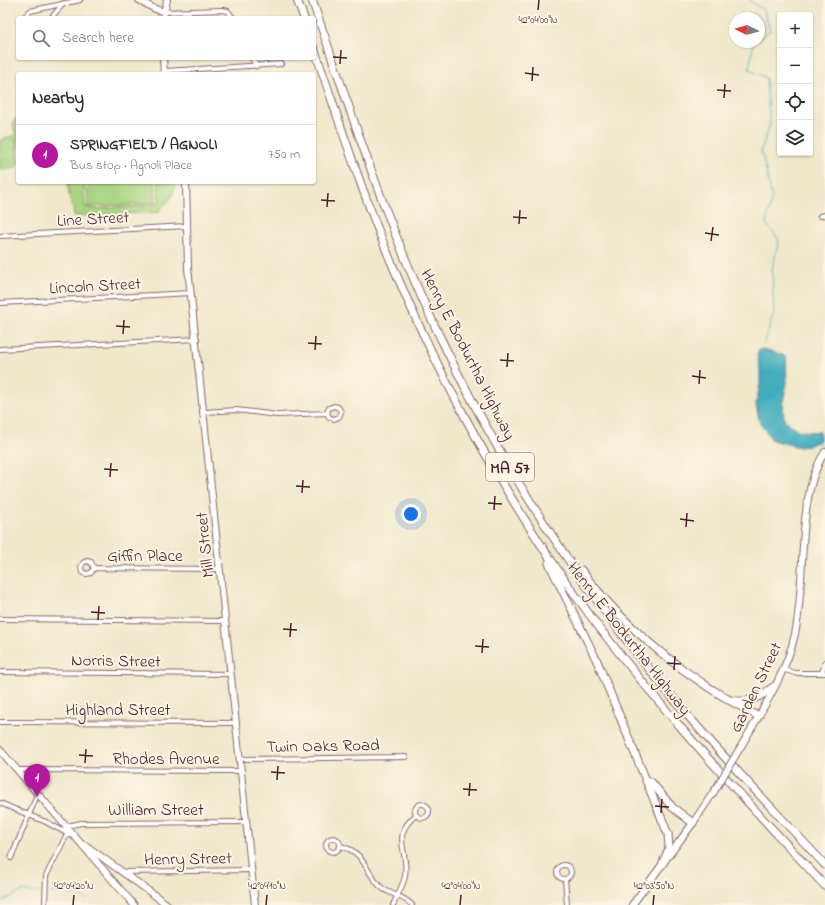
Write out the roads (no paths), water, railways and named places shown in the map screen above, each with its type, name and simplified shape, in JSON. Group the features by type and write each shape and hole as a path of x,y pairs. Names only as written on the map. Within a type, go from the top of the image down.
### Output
{"highway":[{"path":"297,0 303,16"},
{"name":"Henry E Bodurtha Highway","path":"312,0 381,199 413,277 465,387 522,487 584,583 654,675 703,733 825,865"},
{"name":"Henry E Bodurtha Highway","path":"316,54 369,206 410,306 468,422 526,521 587,611 658,701 698,748 825,886"},
{"path":"522,487 585,575 615,610 638,633 676,664 719,695 758,716"},
{"path":"526,521 588,640 670,837 668,851 662,865"},
{"path":"719,695 734,700 746,701 760,697 774,687"},
{"path":"638,759 647,776 661,796 674,810 693,823"}],"street":[{"path":"25,16 29,12 80,0"},
{"path":"139,0 164,15 223,10 228,11 232,16"},
{"path":"164,15 167,0"},
{"path":"53,16 64,3"},
{"path":"163,60 164,72 281,64"},
{"path":"253,60 256,66"},
{"name":"Mill Street","path":"186,184 188,258 191,293 205,412 255,905"},
{"path":"820,216 825,215"},
{"name":"Line Street","path":"0,236 187,226"},
{"name":"Lincoln Street","path":"0,303 191,293"},
{"path":"0,349 197,339"},
{"path":"205,412 236,410 277,415 327,413"},
{"name":"Garden Street","path":"632,905 693,823 715,790 774,687 791,649 798,617 810,490 817,465 825,452"},
{"name":"Giffin Place","path":"94,568 220,569"},
{"path":"0,619 226,621"},
{"path":"782,669 795,673 824,673 825,662"},
{"name":"Norris Street","path":"0,672 231,674"},
{"name":"Highland Street","path":"0,722 236,723"},
{"path":"0,750 134,905"},
{"name":"Twin Oaks Road","path":"240,759 406,757"},
{"name":"Rhodes Avenue","path":"18,770 241,771"},
{"path":"12,858 28,814 38,793"},
{"path":"0,803 28,814 79,841 168,905"},
{"path":"393,905 405,874 402,834 406,826 416,815"},
{"name":"William Street","path":"67,826 80,823 247,822"},
{"path":"45,905 44,887 46,876 67,834"},
{"path":"340,846 356,853 381,887 412,905"},
{"name":"Henry Street","path":"124,872 252,870"},
{"path":"565,879 566,905"}],"water":[{"path":"764,349 786,356 787,383 783,401 784,419 800,431 820,432 820,440 809,446 799,447 772,440 759,421 756,404 760,384 760,369 757,355 759,350"}],"waterway":[{"path":"749,0 764,12"},
{"path":"765,14 770,31 765,34"},
{"path":"753,48 749,69 766,78 770,125 761,150 772,197 766,224 779,240 772,269 774,313 764,344"},
{"path":"815,442 820,444"},
{"path":"0,899 5,900 22,891 39,893"},
{"path":"51,893 69,893 86,899"}],"place":[{"name":"SPRINGFIELD / AGNOLI","path":"37,797"}]}
